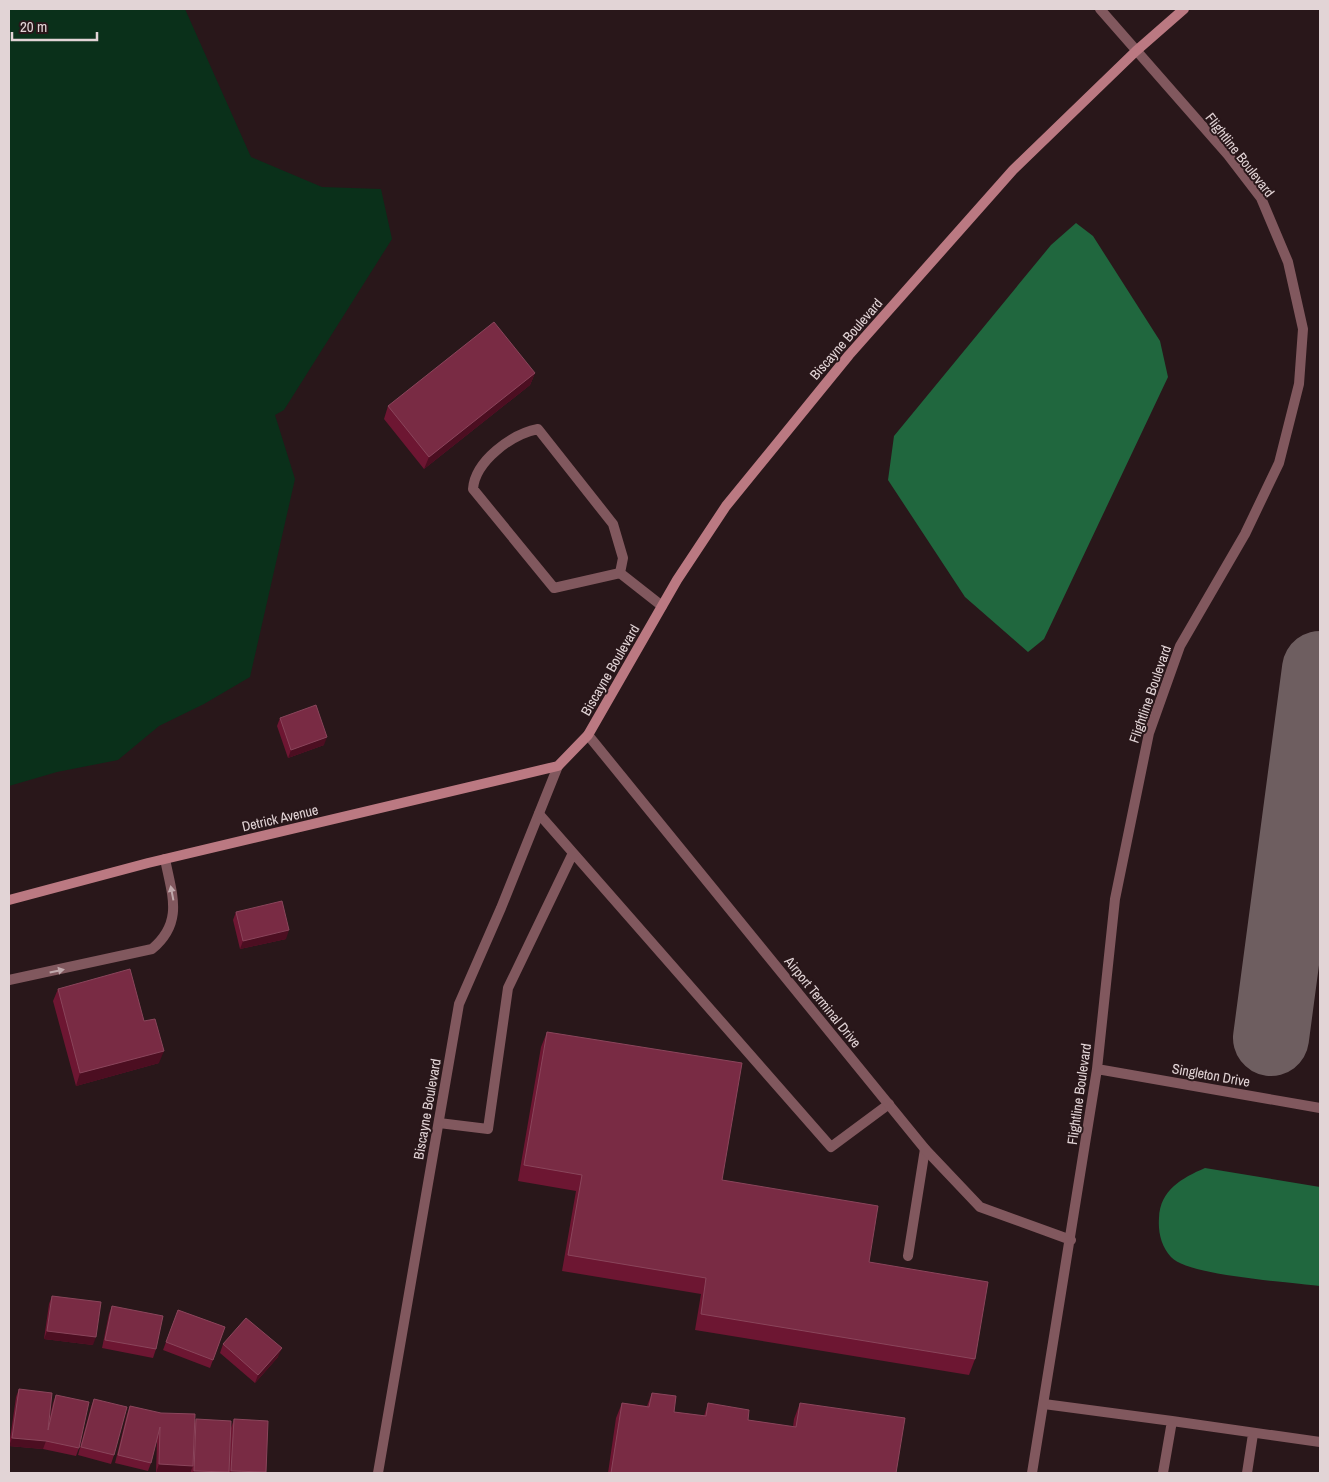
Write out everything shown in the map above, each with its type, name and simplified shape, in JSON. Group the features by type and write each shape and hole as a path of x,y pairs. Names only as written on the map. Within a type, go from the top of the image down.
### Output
{"street":[{"name":"Flightline Boulevard","path":"1032,1473 1097,1069 1115,899 1148,733 1180,646 1244,534 1278,463 1299,384 1303,329 1288,262 1261,198 1228,155 1100,9"},
{"name":"Biscayne Boulevard","path":"379,1473 459,1004 558,766 588,735 662,606 726,506 849,355 1012,170 1136,51 1184,9"},
{"path":"538,429 613,524 622,558 620,573 554,588 473,489 474,478 479,469 503,447 524,432 538,429"},
{"path":"620,573 662,606"},
{"name":"Airport Terminal Drive","path":"588,735 925,1149 980,1207 1071,1240"},
{"name":"Detrick Avenue","path":"9,900 165,859 558,766"},
{"path":"539,814 831,1147 889,1104"},
{"path":"439,1122 488,1129 508,988 572,853"},
{"path":"9,980 152,949 167,933 175,912 165,859"},
{"name":"Singleton Drive","path":"1097,1069 1320,1108"},
{"path":"908,1256 925,1149"},
{"path":"1044,1404 1320,1442"},
{"path":"1164,1473 1172,1421"},
{"path":"1247,1473 1253,1434"}],"shaded area":[{"path":"9,9 185,9 251,157 322,187 381,189 392,239 284,410 275,415 295,479 250,677 204,704 159,726 118,760 57,772 9,786"},
{"path":"1076,223 1093,236 1160,341 1168,377 1044,639 1028,652 965,597 888,480 894,436 1051,245"},
{"path":"1205,1168 1320,1187 1320,1286 1241,1277 1197,1269 1181,1264 1171,1257 1163,1244 1159,1228 1160,1208 1163,1200 1174,1186 1188,1176"}],"building":[{"path":"494,322 535,373 429,457 388,406"},
{"path":"316,705 327,737 291,750 280,718"},
{"path":"282,901 289,930 243,941 236,912"},
{"path":"130,969 144,1021 155,1019 164,1051 80,1073 58,989"},
{"path":"547,1032 742,1063 722,1180 878,1206 869,1262 988,1282 975,1359 701,1314 706,1278 568,1255 582,1175 524,1165"},
{"path":"52,1296 101,1302 96,1337 47,1331"},
{"path":"112,1306 163,1316 156,1349 105,1340"},
{"path":"178,1310 225,1327 213,1360 166,1342"},
{"path":"246,1318 282,1348 258,1375 223,1344"},
{"path":"19,1389 52,1393 48,1430 56,1395 89,1402 79,1448 46,1441 12,1438"},
{"path":"652,1393 676,1396 674,1412 706,1416 708,1403 749,1410 748,1420 796,1427 800,1403 905,1418 896,1473 611,1473 622,1403 649,1407"},
{"path":"94,1399 127,1407 114,1455 81,1447"},
{"path":"130,1406 161,1413 195,1414 193,1466 159,1464 160,1427 151,1463 118,1455"},
{"path":"196,1419 231,1421 229,1472 194,1471"},
{"path":"234,1419 268,1421 266,1472 231,1471"}],"taxiway":[{"path":"1271,1038 1320,669"}]}
